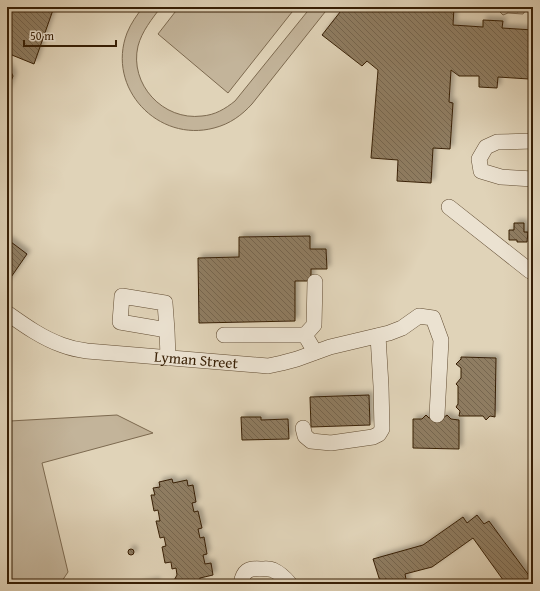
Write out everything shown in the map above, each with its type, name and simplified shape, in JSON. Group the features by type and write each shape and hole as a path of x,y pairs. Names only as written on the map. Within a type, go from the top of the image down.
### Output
{"street":[{"path":"533,141 497,142 486,147 479,160 481,171 501,177 533,179"},
{"path":"449,207 533,272"},
{"path":"224,335 305,335 314,325 315,282"},
{"name":"Lyman Street","path":"7,313 43,336 60,345 73,349 268,366 282,363 330,347 384,335 402,328 419,316 433,318 441,340 437,415"},
{"path":"167,330 168,358"},
{"path":"305,335 316,352"},
{"path":"303,428 305,436 311,442 331,442 373,437 379,434 382,429 384,335"},
{"path":"241,584 244,573 248,570 272,569 281,574 290,584"}],"shaded area":[{"path":"143,7 161,7 145,30 138,46 137,60 139,74 144,86 152,97 162,106 174,113 188,116 202,116 220,111 235,101 311,7 329,7 244,112 230,122 220,126 193,130 174,127 156,119 142,107 131,91 124,73 122,53 127,33 134,19"},
{"path":"179,7 296,7 228,93 158,34"},
{"path":"500,7 528,7 523,14 508,13 503,15 498,10"},
{"path":"117,415 153,433 42,463 68,572 60,584 7,584 7,435 10,421"}],"building":[{"path":"7,7 54,7 34,64 7,53"},
{"path":"344,7 454,7 453,25 483,27 483,20 503,21 502,28 533,30 533,90 529,90 529,79 498,77 497,88 479,87 479,76 459,76 451,70 449,102 453,103 450,149 433,148 431,183 397,181 398,160 371,158 378,70 367,61 362,66 322,35"},
{"path":"7,66 13,76 7,92"},
{"path":"514,223 524,223 524,232 528,232 527,242 509,240 509,230 514,230"},
{"path":"310,236 310,249 326,249 327,269 311,269 311,281 295,281 295,321 199,323 198,258 239,257 239,237"},
{"path":"7,239 27,254 7,283"},
{"path":"461,357 496,358 495,417 490,416 486,420 483,416 459,416 460,411 456,407 458,404 458,386 456,384 461,378 461,368 456,364"},
{"path":"369,395 370,425 311,427 310,397"},
{"path":"426,415 429,418 443,418 447,415 451,419 459,420 459,449 413,448 413,419 422,419"},
{"path":"241,417 261,417 261,420 288,419 289,439 242,440"},
{"path":"172,479 173,483 187,480 188,486 193,485 196,502 192,503 194,512 198,511 202,528 198,529 200,538 204,537 207,554 203,555 205,564 211,563 213,575 200,578 199,584 172,584 177,575 176,568 172,569 171,562 165,563 162,547 166,546 164,537 160,538 156,521 160,521 158,510 154,511 151,495 155,495 153,488 160,487 159,482"},
{"path":"477,515 484,524 489,521 533,581 533,584 506,584 473,538 432,567 405,574 407,584 387,584 386,579 380,581 373,559 423,545 463,517 467,523"},
{"path":"131,549 134,552 131,555 128,552"},
{"path":"156,581 157,584 140,584"}]}
